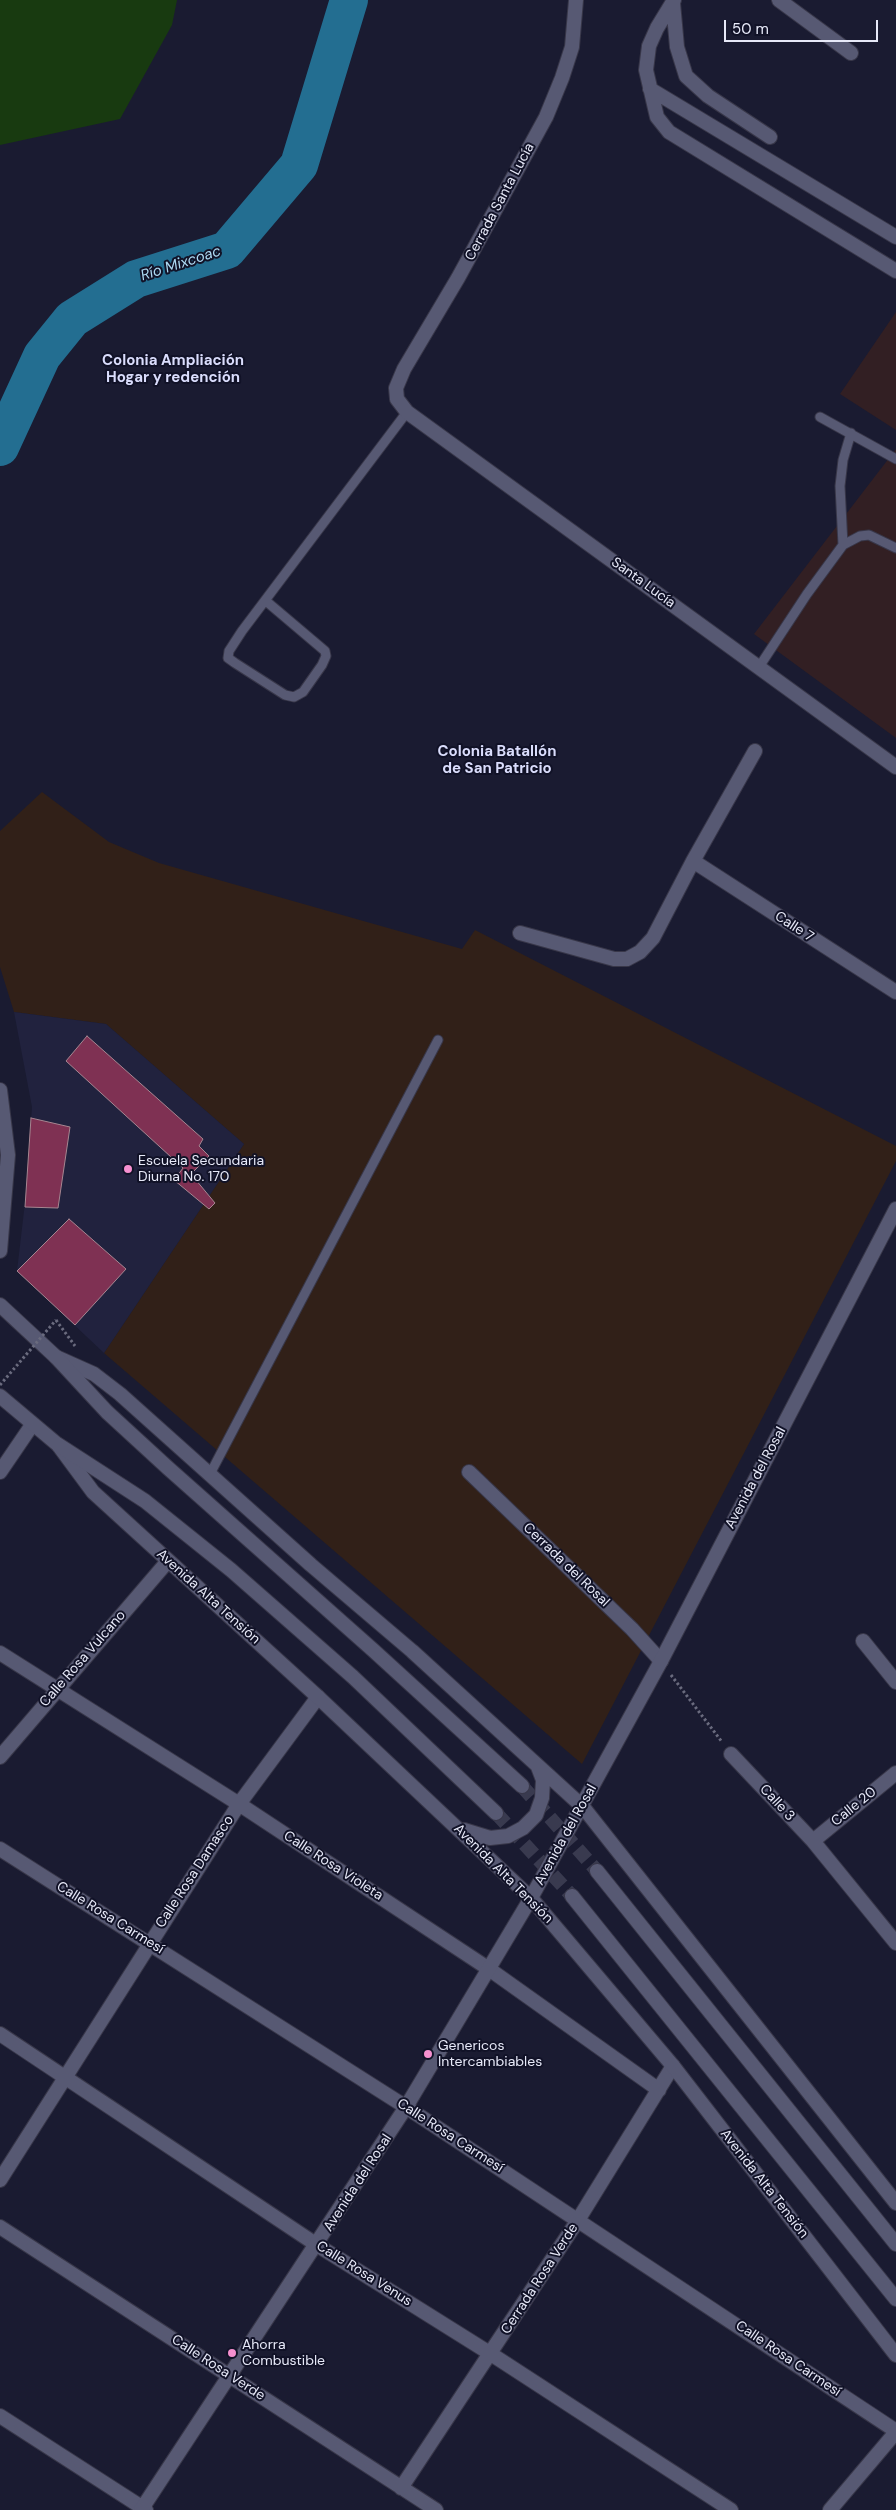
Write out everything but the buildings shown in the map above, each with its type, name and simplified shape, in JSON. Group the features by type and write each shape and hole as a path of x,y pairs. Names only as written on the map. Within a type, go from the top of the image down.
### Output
{"street":[{"name":"Cerrada Santa Lucía","path":"396,394 404,369 458,278 546,117 572,47 576,0"},
{"path":"779,0 851,53"},
{"path":"674,1 657,28 649,46 646,70 657,117 669,132 896,271"},
{"path":"674,1 677,47 686,76 708,96 770,137"},
{"path":"650,89 896,236"},
{"name":"Santa Lucía","path":"396,394 407,412 896,767"},
{"path":"520,933 614,959 626,958 640,952 653,938 693,861 755,751"},
{"name":"Calle 7","path":"693,861 896,992"},
{"path":"0,1090 8,1155 0,1252"},
{"name":"Avenida del Rosal","path":"143,2509 406,2107 490,1969 583,1807 896,1209"},
{"path":"0,1305 56,1357 107,1412 522,1786"},
{"path":"56,1357 94,1374 412,1651 583,1807 896,2203"},
{"name":"Avenida Alta Tensión","path":"0,1396 32,1425 57,1444 145,1501 231,1570 353,1677 496,1813"},
{"path":"0,1472 32,1425"},
{"name":"Avenida Alta Tensión","path":"57,1444 93,1492 318,1697 457,1826 531,1898 673,2066 896,2355"},
{"name":"Cerrada del Rosal","path":"468,1472 632,1629 660,1661"},
{"name":"Calle Rosa Vulcano","path":"0,1757 168,1561"},
{"path":"863,1641 896,1682"},
{"name":"Calle Rosa Violeta","path":"0,1653 239,1804 490,1969 659,2090"},
{"name":"Calle Rosa Damasco","path":"0,2180 239,1804 318,1697"},
{"name":"Calle 3","path":"731,1754 813,1841 896,1943"},
{"path":"457,1826 473,1834 490,1838 508,1836 523,1828 536,1815 542,1798 543,1780 538,1767"},
{"name":"Calle 20","path":"813,1841 896,1773"},
{"name":"Calle Rosa Carmesí","path":"0,1849 150,1942 406,2107 896,2431"},
{"path":"597,1871 896,2244"},
{"path":"572,1896 896,2299"},
{"name":"Calle Rosa Venus","path":"0,2034 66,2076 317,2245 491,2354 731,2510"},
{"name":"Cerrada Rosa Verde","path":"401,2488 578,2220 673,2066"},
{"name":"Calle Rosa Verde","path":"0,2227 436,2510"},
{"path":"0,2416 143,2509"},
{"path":"830,2510 896,2431"}],"lane":[{"path":"266,600 325,651 325,659 322,665 303,692 294,697 285,695 230,660 227,655 230,647 407,412"},
{"path":"820,417 896,459"},
{"path":"842,545 840,486 843,460 851,433"},
{"path":"759,668 807,594 842,545 860,536 869,536 896,548"},
{"path":"210,1474 438,1040"}],"path":[{"path":"0,1385 56,1320"},
{"path":"660,1661 731,1754"}],"shaded area":[{"path":"896,312 896,430 840,394"},
{"path":"896,449 896,738 754,634"},
{"path":"42,792 109,842 159,863 462,949 475,930 896,1146 896,1161 582,1764 104,1353 244,1144 106,1024 14,1012 0,967 0,831"},
{"name":"Escuela Secundaria Diurna No. 170","path":"14,1012 106,1024 244,1144 104,1353 17,1271 26,1194 32,1107"}],"green space":[{"path":"0,0 177,0 172,25 120,119 0,145"}],"waterway":[{"name":"Río Mixcoac","path":"0,447 42,356 72,319 136,279 227,250 299,165 349,0"}],"tunnel":[{"path":"522,1786 597,1871"},
{"path":"496,1813 572,1896"}],"place":[{"name":"Escuela Secundaria Diurna No. 170","path":"128,1169"},
{"name":"Genericos Intercambiables","path":"428,2054"},
{"name":"Ahorra Combustible","path":"232,2353"}],"district":[{"name":"Colonia Ampliación Hogar y redención","path":"173,370"},
{"name":"Colonia Batallón de San Patricio","path":"497,760"}]}
